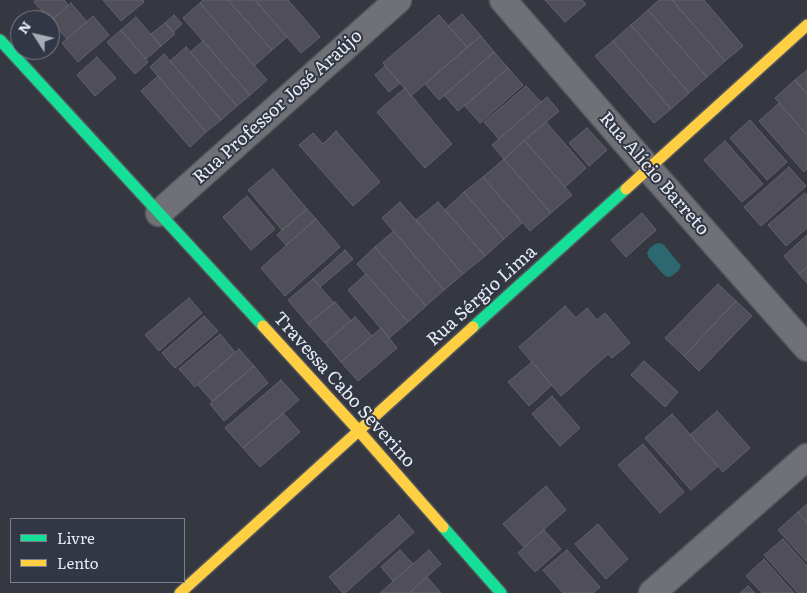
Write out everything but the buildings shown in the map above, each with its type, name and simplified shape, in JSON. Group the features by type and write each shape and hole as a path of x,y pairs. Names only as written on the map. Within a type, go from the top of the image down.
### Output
{"street":[{"name":"Rua Professor José Araújo","path":"159,213 398,0"},
{"name":"Rua Alício Barreto","path":"503,0 807,348"},
{"name":"Rua Sérgio Lima","path":"180,593 807,25"},
{"name":"Travessa Cabo Severino","path":"0,40 359,431 501,593"},
{"path":"652,593 807,457"}],"water":[{"path":"660,243 664,245 681,266 672,276 667,277 663,274 647,253 655,244"}],"traffic: fast":[{"path":"0,40 263,326"},
{"path":"473,327 626,189"},
{"path":"443,527 501,593"}],"traffic: slow":[{"path":"626,189 807,25"},
{"path":"263,326 443,527"},
{"path":"180,593 473,327"}]}
